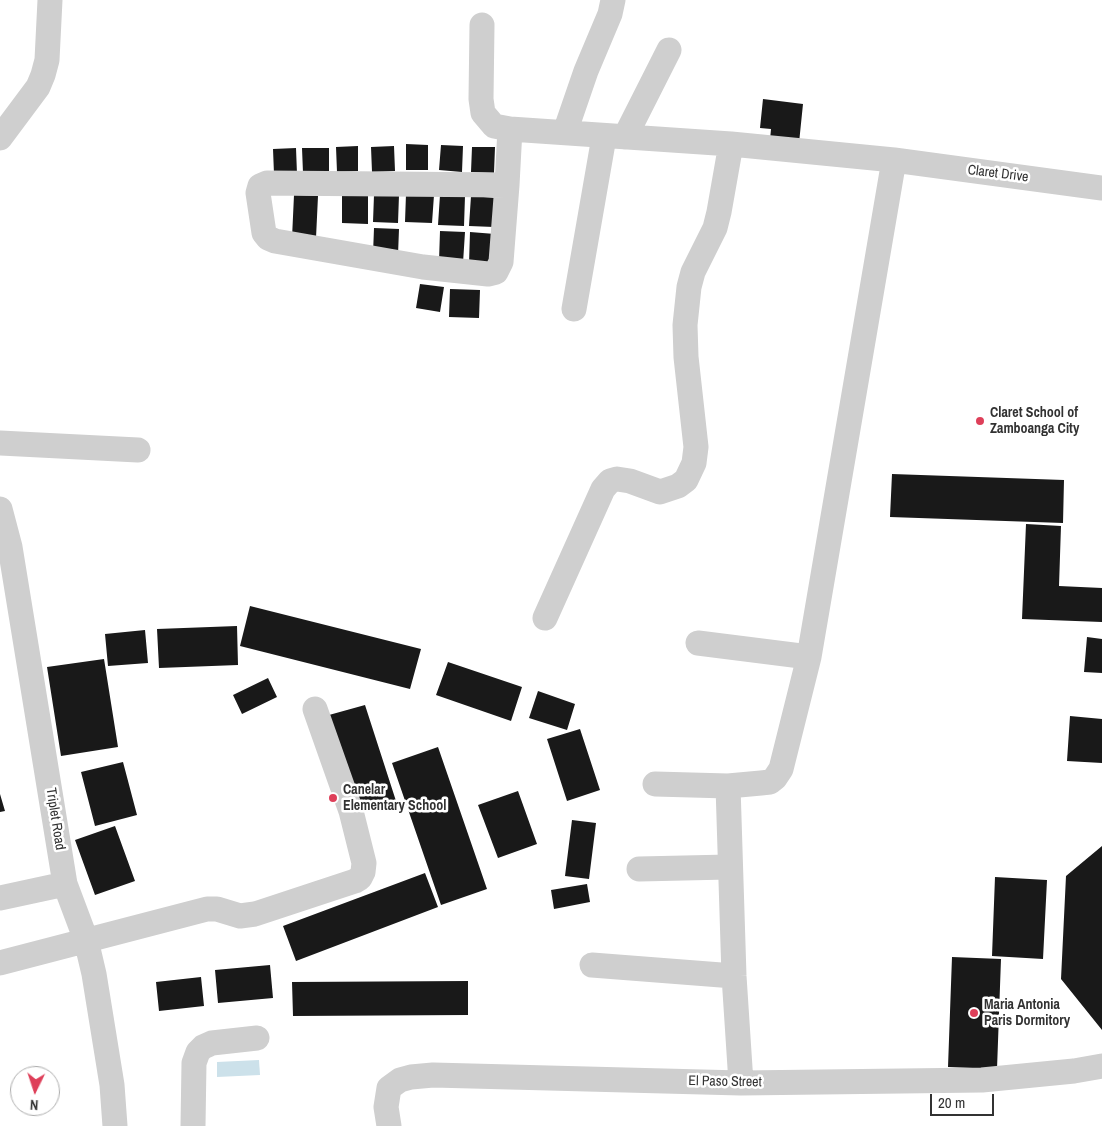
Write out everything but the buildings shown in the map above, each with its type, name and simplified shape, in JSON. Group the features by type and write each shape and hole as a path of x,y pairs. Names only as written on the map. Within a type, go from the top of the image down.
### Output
{"street":[{"path":"0,138 38,87 43,74 47,60 50,0"},
{"path":"565,132 586,71 610,14 613,0"},
{"path":"482,25 481,99 483,113 494,126 510,129 507,185 501,262 496,272 488,274 423,267 275,241 268,238 264,233 258,193 260,186 267,183 507,185"},
{"path":"574,309 614,137 669,50"},
{"name":"Claret Drive","path":"510,129 731,144 894,160 1102,188"},
{"path":"545,618 603,489 610,481 617,479 630,481 660,492 678,486 686,480 694,463 696,447 684,325 693,272 714,228 719,212 731,144"},
{"path":"655,784 728,786 770,782 781,769 809,657 894,160"},
{"path":"0,442 138,450"},
{"name":"Triplet Road","path":"0,509 10,548 65,884 86,940 94,974 112,1085 115,1126"},
{"path":"698,643 809,657"},
{"path":"0,963 207,910 217,909 240,916 255,914 360,878 364,863 351,811 315,709"},
{"path":"728,786 729,867 741,1083"},
{"path":"639,869 729,867"},
{"path":"0,898 65,884"},
{"path":"592,965 734,976"},
{"path":"193,1126 194,1063 198,1052 203,1047 212,1043 257,1038"},
{"name":"El Paso Street","path":"389,1126 386,1107 389,1088 400,1080 410,1077 741,1083 982,1080 1074,1071 1102,1066"}],"water":[{"path":"259,1060 260,1075 217,1077 217,1062"}],"place":[{"name":"Claret School of Zamboanga City","path":"980,421"},
{"name":"Canelar Elementary School","path":"333,798"},
{"name":"Maria Antonia Paris Dormitory","path":"974,1013"}]}
